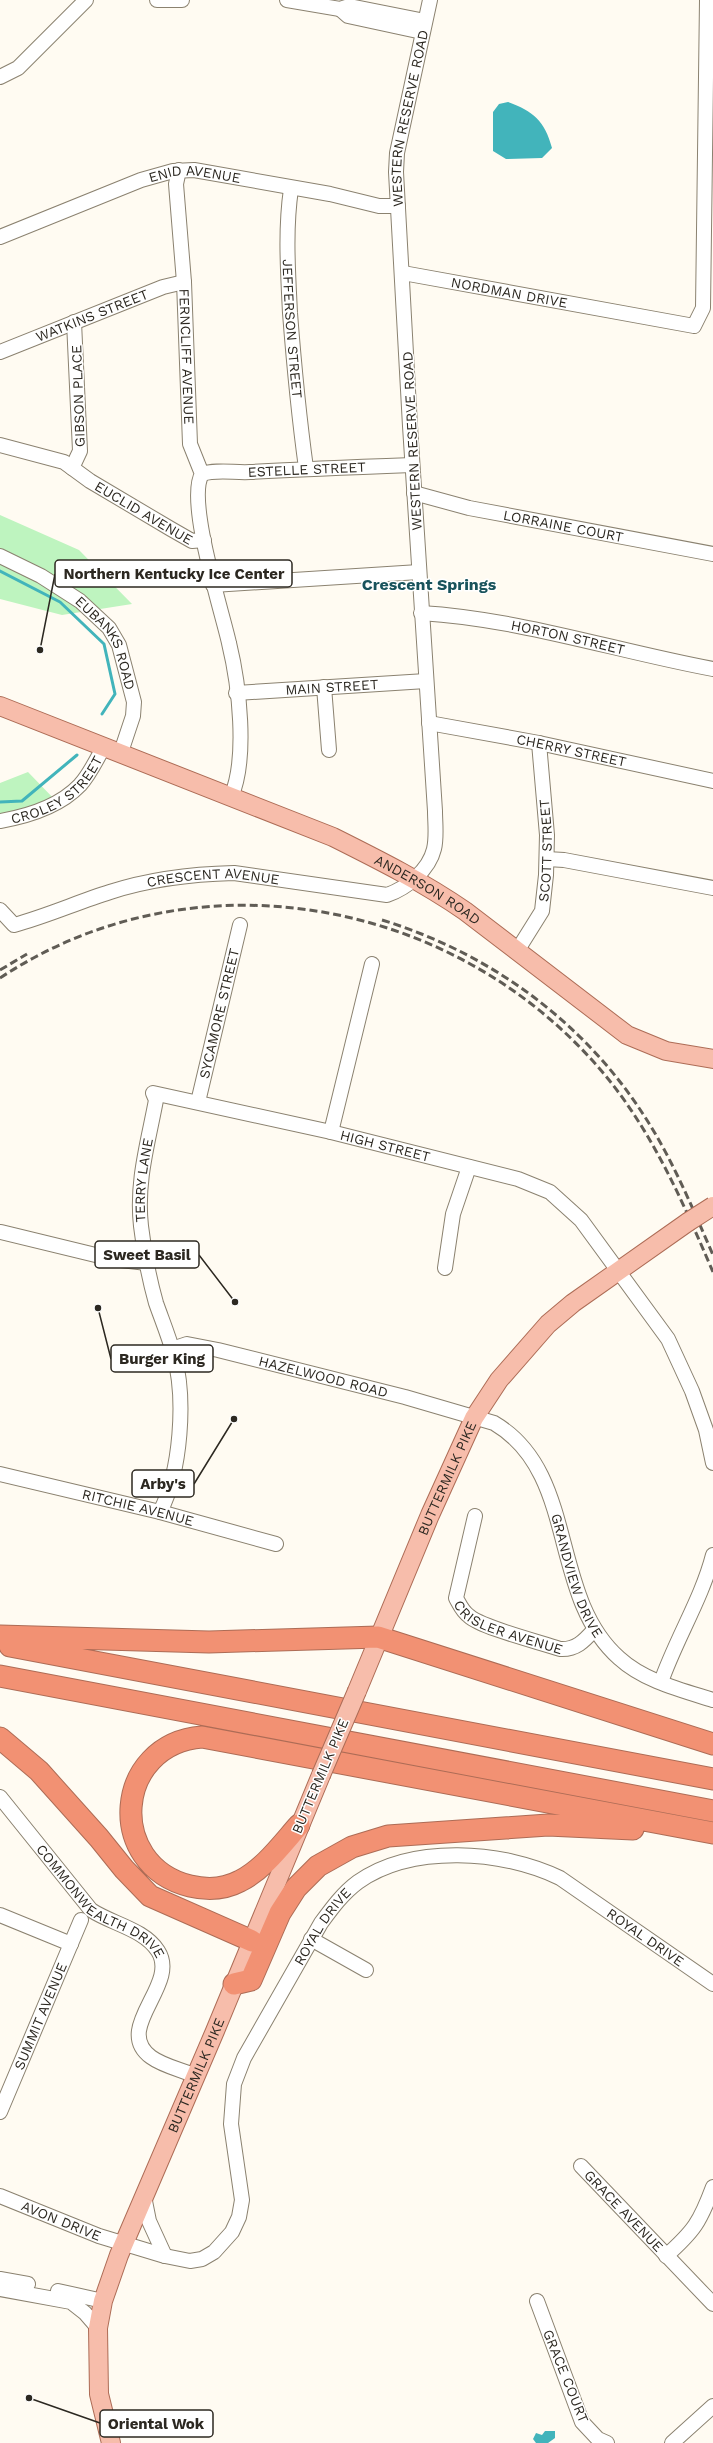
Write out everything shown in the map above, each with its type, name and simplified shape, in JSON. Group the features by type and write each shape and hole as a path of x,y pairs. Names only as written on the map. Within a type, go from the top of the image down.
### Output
{"highway":[{"path":"0,1636 209,1642 378,1637 713,1744"},
{"path":"0,1644 713,1779"},
{"path":"0,1676 713,1811"},
{"path":"299,1825 253,1873 230,1886 200,1889 176,1883 163,1875 140,1850 131,1828 130,1815 133,1790 148,1762 160,1752 178,1742 202,1737 713,1833"},
{"path":"0,1738 39,1771 99,1838 124,1869 150,1896 252,1941"},
{"path":"234,1984 251,1980 280,1913 296,1888 318,1866 339,1853 369,1840 388,1836 548,1825 611,1827 713,1843"}],"main road":[{"name":"ANDERSON ROAD","path":"0,706 113,749 333,838 414,878 465,911 627,1035 666,1051 713,1059"},
{"name":"BUTTERMILK PIKE","path":"111,2443 99,2394 98,2328 103,2301 124,2244 196,2076 426,1522 474,1418 508,1369 548,1324 657,1242 713,1206"}],"street":[{"path":"0,77 18,68 86,0"},
{"path":"157,0 182,0"},
{"path":"287,0 340,9 349,6 385,7 424,27"},
{"name":"WESTERN RESERVE ROAD","path":"414,878 424,870 434,850 435,842 398,206 398,153 430,0"},
{"name":"NORDMAN DRIVE","path":"403,272 614,313 694,326 702,313 707,0"},
{"path":"340,9 348,16 424,27"},
{"name":"ENID AVENUE","path":"0,237 141,180 179,170 194,170 330,194 379,206 398,206"},
{"name":"FERNCLIFF AVENUE","path":"179,170 176,184 184,282 190,444 202,474"},
{"name":"JEFFERSON STREET","path":"291,188 288,223 289,293 295,374 306,468"},
{"name":"WATKINS STREET","path":"0,352 163,287 184,282"},
{"name":"GIBSON PLACE","path":"72,468 80,451 74,322"},
{"name":"EUCLID AVENUE","path":"0,446 64,462 192,541 204,540 213,585 229,644 236,693 240,760 236,785 231,797"},
{"name":"ESTELLE STREET","path":"202,474 306,468 412,465"},
{"path":"202,474 198,480 198,498 204,540"},
{"name":"LORRAINE COURT","path":"414,493 469,508 713,554"},
{"name":"EUBANKS ROAD","path":"0,556 35,573 80,601 108,628 119,645 134,702 130,729 113,749"},
{"path":"213,585 419,572"},
{"name":"HORTON STREET","path":"421,613 443,614 530,630 713,669"},
{"name":"MAIN STREET","path":"236,693 426,681"},
{"path":"324,687 329,750"},
{"name":"CHERRY STREET","path":"429,723 539,743 713,780"},
{"name":"SCOTT STREET","path":"517,951 542,911 547,858 539,743"},
{"name":"CROLEY STREET","path":"0,821 34,814 72,792 113,749"},
{"path":"547,858 713,888"},
{"name":"CRESCENT AVENUE","path":"0,910 14,925 110,892 156,880 195,874 234,873 331,886 382,896 398,892 414,878"},
{"name":"SYCAMORE STREET","path":"198,1102 240,925"},
{"path":"331,1132 372,964"},
{"name":"HIGH STREET","path":"150,1130 156,1100 153,1093 198,1102 232,1112 331,1132 518,1179 550,1192 571,1209 654,1316 677,1353 706,1430 713,1463"},
{"name":"TERRY LANE","path":"150,1130 142,1162 139,1191 141,1225 147,1263 156,1301 172,1349 177,1371 180,1407 179,1437 167,1500 160,1512"},
{"path":"445,1268 453,1214 469,1167"},
{"path":"2,1232 112,1259 147,1263"},
{"name":"HAZELWOOD ROAD","path":"172,1349 187,1344 218,1350 405,1397 474,1418"},
{"name":"GRANDVIEW DRIVE","path":"474,1418 494,1423 503,1428 529,1453 536,1464 546,1484 580,1602 594,1630 620,1659 631,1667 661,1682 713,1700"},
{"name":"RITCHIE AVENUE","path":"0,1474 160,1512 276,1544"},
{"name":"CRISLER AVENUE","path":"475,1516 456,1598 461,1609 480,1623 560,1649 570,1650 580,1644 594,1630"},
{"path":"661,1682 674,1648 703,1585 713,1555"},
{"name":"COMMONWEALTH DRIVE","path":"0,1797 87,1907 102,1918 145,1937 158,1952 162,1967 158,1984 139,2026 138,2040 144,2051 152,2058 196,2076"},
{"name":"ROYAL DRIVE","path":"124,2244 165,2256 190,2261 202,2258 223,2244 235,2227 239,2217 242,2200 231,2124 234,2084 244,2058 321,1922 346,1892 379,1870 408,1860 434,1857 494,1858 526,1864 560,1878 713,1984"},
{"path":"0,1915 71,1944"},
{"name":"SUMMIT AVENUE","path":"0,2112 5,2085 81,1920"},
{"path":"311,1940 366,1970"},
{"name":"GRACE AVENUE","path":"581,2166 713,2304"},
{"name":"GRACE AVENUE","path":"666,2256 688,2237 702,2217 713,2187"},
{"name":"AVON DRIVE","path":"0,2196 124,2244"},
{"path":"144,2196 149,2221 165,2256"},
{"path":"0,2279 103,2301"},
{"path":"0,2289 70,2302 85,2313 98,2328"},
{"name":"GRACE COURT","path":"537,2301 582,2422 598,2439 607,2443"},
{"path":"672,2443 713,2406"}],"green space":[{"path":"0,515 79,550 132,604 62,615 0,599"},
{"path":"28,772 57,802 0,821 0,783"}],"water":[{"path":"508,102 531,113 542,124 552,148 542,158 506,159 493,151 493,112 499,104"},
{"path":"545,2431 555,2431 555,2438 548,2443 536,2443 533,2439 536,2433 542,2435"}],"waterway":[{"path":"0,571 60,602 104,644 115,694 102,714"},
{"path":"0,802 22,801 77,755"}],"railway":[{"path":"0,978 75,938 154,914 235,905 316,911 395,930 470,964 538,1010 599,1068 618,1091 650,1140 677,1192 713,1272"},
{"path":"382,920 421,934 459,951 496,971 530,994 562,1020 592,1049 619,1080 643,1114 663,1148 681,1183 713,1255"},
{"path":"0,970 27,954"}],"place":[{"name":"Northern Kentucky Ice Center","path":"40,650"},
{"name":"Sweet Basil","path":"235,1302"},
{"name":"Burger King","path":"98,1308"},
{"name":"Arby's","path":"234,1419"},
{"name":"Oriental Wok","path":"29,2398"}],"district":[{"name":"Crescent Springs","path":"429,584"}]}
